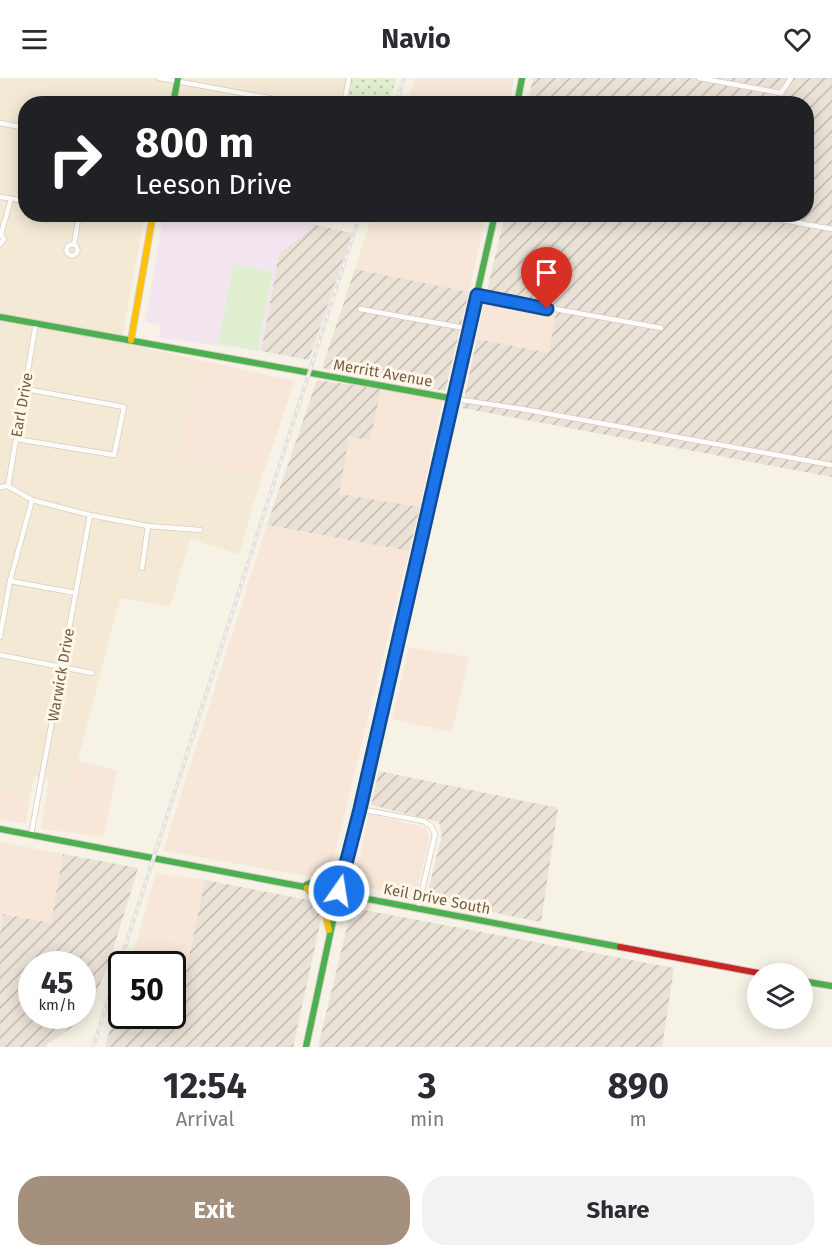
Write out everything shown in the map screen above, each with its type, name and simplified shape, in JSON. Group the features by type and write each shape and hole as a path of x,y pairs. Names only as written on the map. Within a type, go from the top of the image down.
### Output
{"main road":[{"path":"519,96 522,78"},
{"path":"175,96 178,80"},
{"path":"131,340 152,222"},
{"path":"306,1047 349,846 360,809 455,399 493,222"},
{"name":"Merritt Avenue","path":"0,317 455,399"},
{"name":"Keil Drive South","path":"0,829 339,891 747,971"},
{"path":"302,886 331,877 340,867 349,846"},
{"path":"302,886 315,893 325,906 330,939"},
{"path":"813,983 832,986"}],"street":[{"path":"159,78 260,96"},
{"path":"346,96 349,78"},
{"path":"699,78 781,93 791,78"},
{"path":"0,123 18,126"},
{"path":"0,197 18,200"},
{"path":"0,244 4,239 0,234 11,199"},
{"path":"74,245 78,222"},
{"path":"794,222 832,229"},
{"path":"477,295 661,328"},
{"path":"360,309 470,329"},
{"name":"Earl Drive","path":"8,486 36,323"},
{"path":"16,439 114,455 124,407 26,389"},
{"name":"Merritt Avenue","path":"455,399 522,408 832,465"},
{"path":"0,487 8,486 32,500 90,515 148,526 200,530"},
{"path":"0,637 10,581 32,500"},
{"name":"Warwick Drive","path":"31,835 90,515"},
{"path":"142,568 148,526"},
{"path":"10,581 76,593"},
{"path":"0,655 92,672"},
{"path":"360,809 423,821 435,834 418,908"}],"shaded area":[{"path":"0,78 350,78 346,96 18,96 18,222 144,222 121,343 196,359 180,458 262,476 239,554 190,539 170,607 120,598 72,783 34,776 30,796 0,791"},
{"path":"415,78 514,78 511,96 410,96"},
{"path":"533,78 832,78 832,477 462,408 477,339 549,353 556,313 484,303 503,222 814,222 814,96 529,96"},
{"path":"162,222 318,222 279,253 261,351 159,338 161,326 145,322"},
{"path":"370,222 484,222 469,292 355,269"},
{"path":"316,225 352,233 309,360 261,351 279,253"},
{"path":"355,269 469,292 445,391 322,368"},
{"path":"484,303 557,313 549,353 477,339"},
{"path":"196,359 295,381 262,476 180,458"},
{"path":"317,380 381,389 370,440 349,437 339,494 420,507 409,551 267,525"},
{"path":"381,389 442,401 420,507 338,494 349,437 370,440"},
{"path":"267,525 409,551 332,865 313,877 163,851"},
{"path":"409,647 469,657 452,732 392,719"},
{"path":"77,761 117,770 104,837 41,829 49,779 72,783"},
{"path":"379,771 558,808 541,922 426,899 442,835 439,822 371,805"},
{"path":"0,791 30,796 26,824 0,820"},
{"path":"369,813 426,828 429,840 416,895 364,887 356,874"},
{"path":"0,842 63,854 51,923 4,914 0,935"},
{"path":"63,854 138,868 113,951 108,951 108,966 96,993 96,951 18,951 18,1029 69,1029 45,1046 49,1047 0,1047 0,935 3,914 51,923"},
{"path":"156,873 205,880 186,972 186,951 134,951"},
{"path":"205,880 314,901 322,915 293,1047 105,1047 110,1029 186,1029 186,972"},
{"path":"364,910 674,968 662,1047 318,1047 350,914"}],"green space":[{"path":"350,78 397,78 391,96 347,96"},
{"path":"234,264 273,272 257,351 218,343"}],"railway":[{"path":"398,96 404,78"},
{"path":"93,1047 357,222"}],"traffic: fast":[{"path":"175,96 178,78"},
{"path":"519,96 522,78"},
{"path":"306,1047 349,846 360,809 493,222"},
{"path":"0,317 455,399"},
{"path":"0,829 620,947"},
{"path":"306,885 332,874 343,860"},
{"path":"813,983 832,986"}],"traffic: slow":[{"path":"131,340 152,222"},
{"path":"307,888 324,906 329,930"}],"traffic: jam":[{"path":"620,947 747,971"}],"route":[{"path":"339,891 455,399 477,295 547,309"}]}
